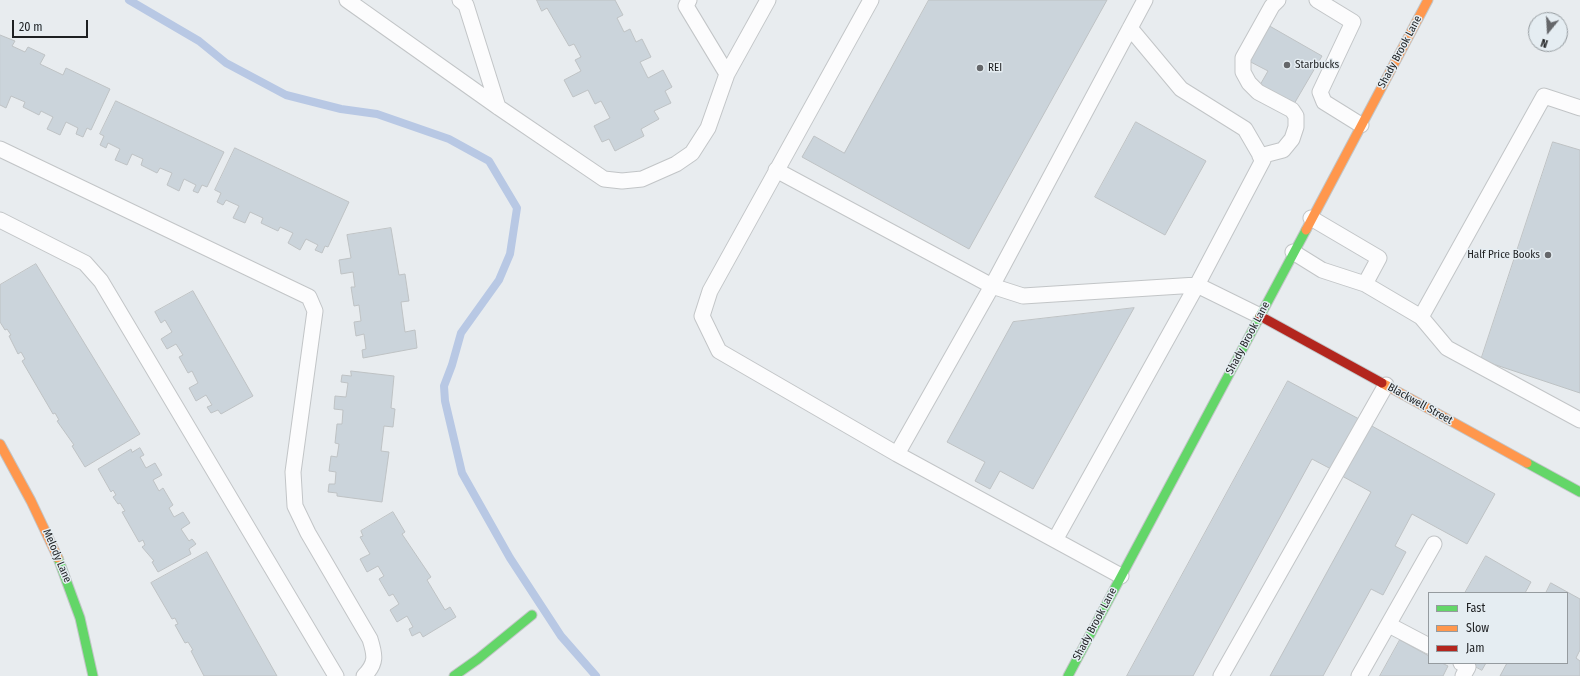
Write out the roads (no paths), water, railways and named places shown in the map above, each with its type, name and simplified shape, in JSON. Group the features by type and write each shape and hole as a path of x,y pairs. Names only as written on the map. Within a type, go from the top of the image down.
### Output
{"street":[{"name":"Shady Brook Lane","path":"1068,676 1428,0"},
{"name":"Blackwell Street","path":"1260,316 1580,492"},
{"name":"Melody Lane","path":"0,444 32,502 58,555 75,600 93,676"},
{"path":"454,676 478,659 532,615"}],"lane":[{"path":"347,0 498,107 604,179 622,181 642,179 676,164 692,153 708,128 727,74 768,0"},
{"path":"460,0 466,5 498,107"},
{"path":"689,0 686,6 727,74"},
{"path":"871,0 710,291 702,316 719,351 897,454 1121,576"},
{"path":"897,454 992,286 1145,0"},
{"path":"1260,156 1282,150 1292,139 1296,127 1296,116 1292,110 1258,92 1249,84 1243,72 1243,58 1272,6 1278,0"},
{"path":"1317,0 1353,22 1320,92 1324,102 1361,125"},
{"path":"1055,540 1197,285 1263,160 1245,129 1181,89 1130,28"},
{"path":"1421,317 1544,96 1580,108"},
{"path":"0,149 309,297 315,311 293,472 295,506 308,532 370,640 375,654 372,666 364,676"},
{"path":"776,170 992,286 1023,296 1197,285 1260,316"},
{"path":"1311,218 1379,258 1365,284"},
{"path":"0,220 85,263 101,280 336,676"},
{"path":"1293,252 1322,270 1365,284 1421,317 1447,348 1580,420"},
{"path":"1221,676 1386,385"},
{"path":"1359,676 1434,544"},
{"path":"1389,624 1428,645"},
{"path":"1463,664 1468,667 1463,676"}],"waterway":[{"path":"129,0 199,41 226,63 286,95 341,109 377,114 449,139 489,161 517,208 510,254 499,280 461,333 452,365 444,386 445,401 462,473 510,558 561,636 596,676"}],"place":[{"name":"Starbucks","path":"1287,65"},
{"name":"REI","path":"980,68"},
{"name":"Half Price Books","path":"1548,255"}]}
